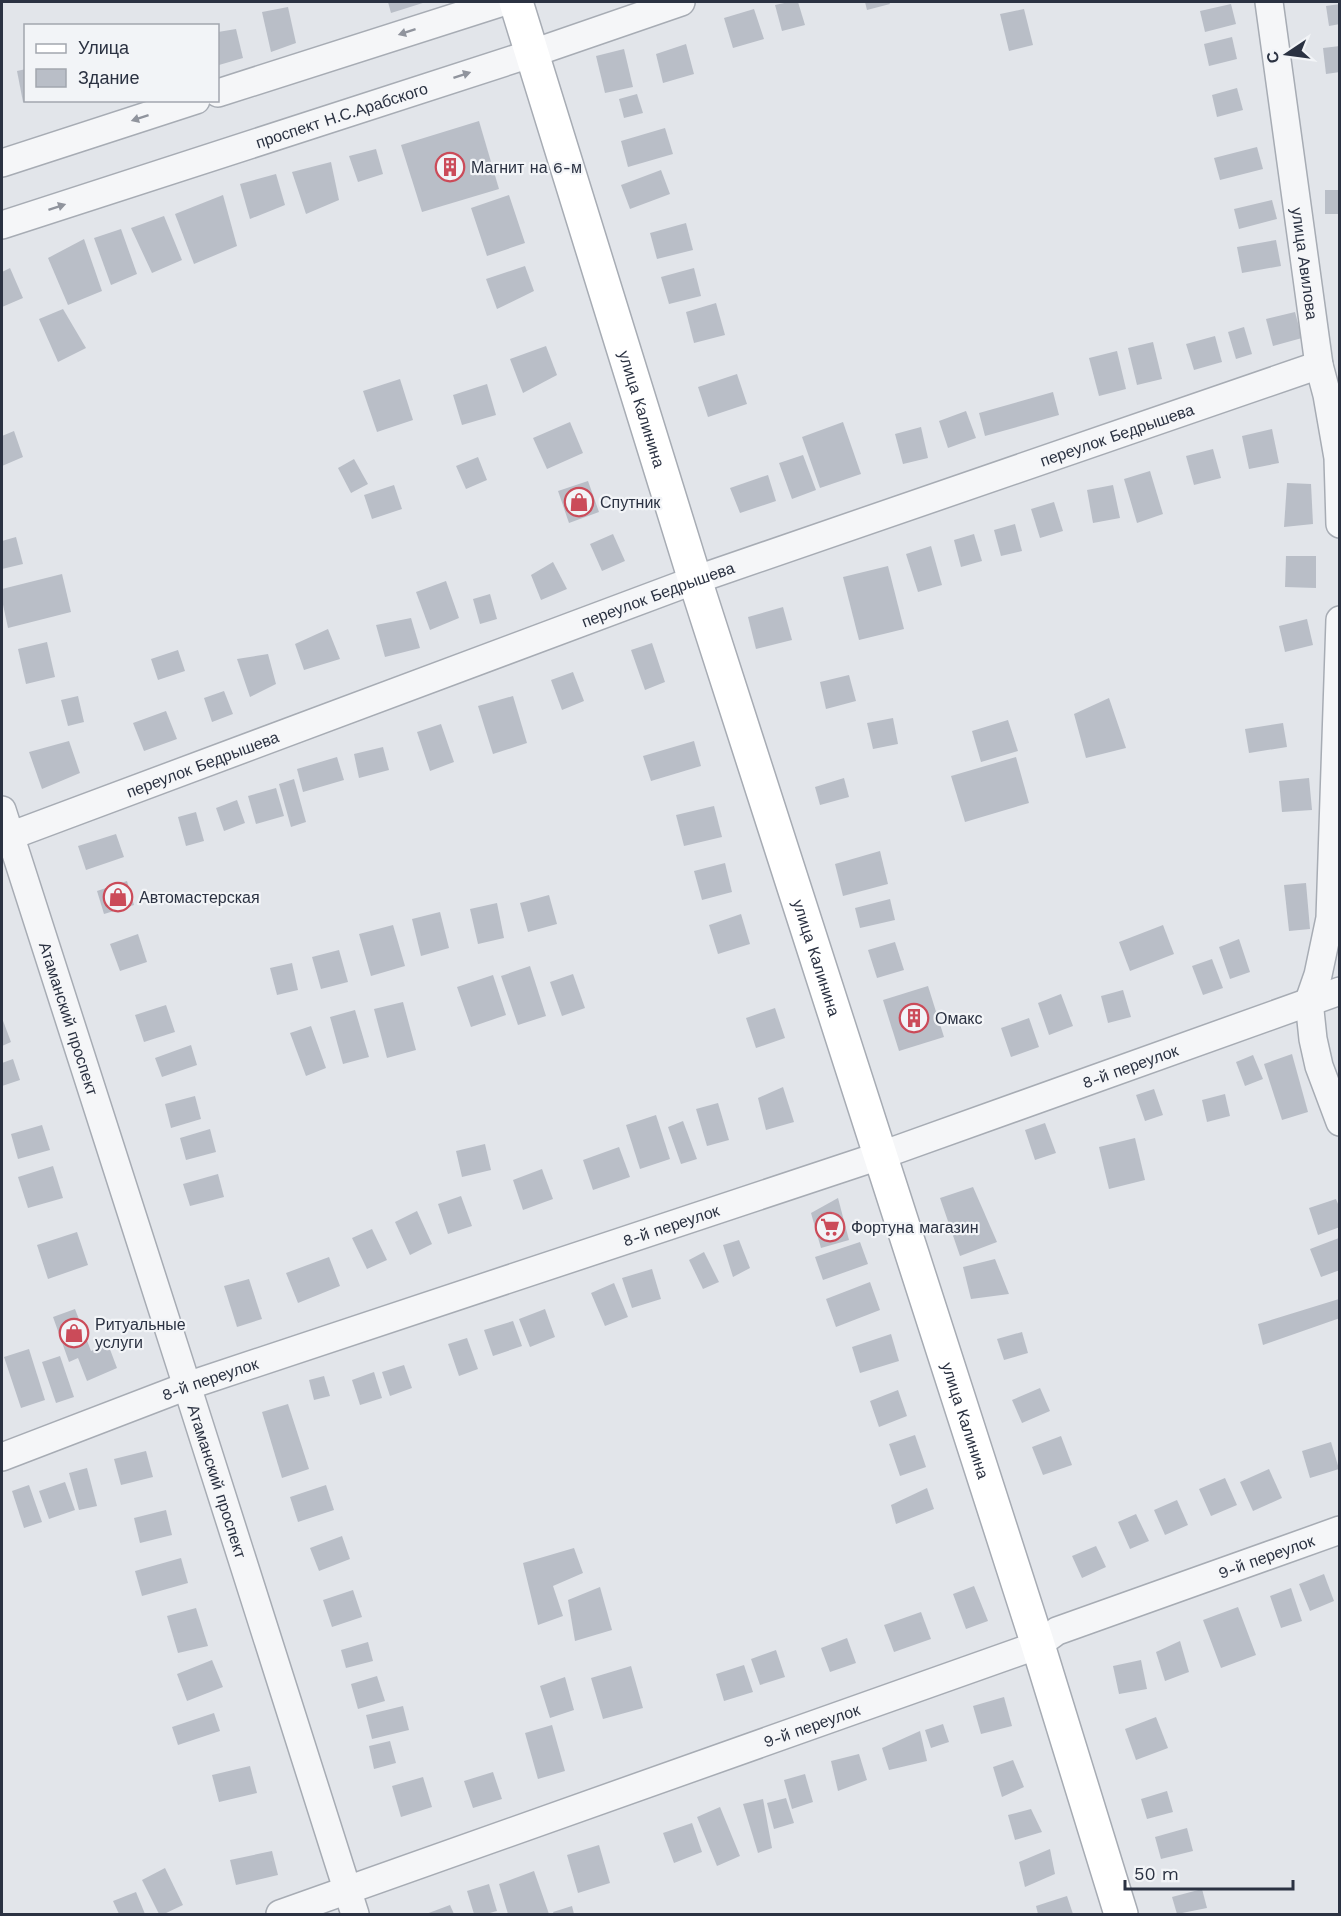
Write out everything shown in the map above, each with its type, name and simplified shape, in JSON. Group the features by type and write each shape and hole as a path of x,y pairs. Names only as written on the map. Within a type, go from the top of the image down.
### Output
{"main road":[{"name":"улица Калинина","path":"516,2 695,580 1038,1645 1121,1914"}],"street":[{"path":"219,93 503,2"},
{"name":"проспект Н.С.Арабского","path":"2,225 533,53 681,2"},
{"name":"улица Авилова","path":"1269,2 1319,365 1327,395 1338,458 1340,524"},
{"path":"2,163 190,102"},
{"name":"переулок Бедрышева","path":"6,838 695,580 1319,365"},
{"path":"1340,620 1330,918 1318,975 1309,1001 1313,1039 1319,1066 1340,1122"},
{"name":"Атаманский проспект","path":"2,810 6,838 187,1386 351,1903"},
{"name":"8-й переулок","path":"2,1457 187,1386 879,1156 1340,991"},
{"name":"9-й переулок","path":"280,1914 351,1903 1038,1645 1057,1631 1340,1530"}],"building":[{"path":"388,2 426,2 391,13"},
{"path":"798,2 805,25 782,31 775,5"},
{"path":"865,2 889,2 890,4 867,10"},
{"path":"1231,4 1236,24 1205,32 1200,11"},
{"path":"1340,4 1340,24 1329,26 1326,6"},
{"path":"288,7 296,43 271,52 262,12"},
{"path":"754,9 764,39 733,48 724,18"},
{"path":"1024,9 1033,45 1009,51 1000,14"},
{"path":"236,29 243,58 219,65 219,32"},
{"path":"1232,37 1237,59 1209,66 1204,44"},
{"path":"686,44 694,74 663,83 656,54"},
{"path":"1340,46 1340,72 1326,74 1323,48"},
{"path":"624,49 633,87 605,93 596,56"},
{"path":"24,69 23,102 17,71"},
{"path":"1237,88 1243,110 1217,117 1212,95"},
{"path":"637,94 643,113 624,118 619,99"},
{"name":"Магнит на 6-м","path":"479,121 499,189 422,212 401,145"},
{"path":"665,128 673,154 628,167 621,141"},
{"path":"1257,147 1263,169 1220,180 1214,158"},
{"path":"376,149 383,174 358,182 349,156"},
{"path":"331,162 339,200 306,214 292,172"},
{"path":"661,170 670,194 630,209 621,185"},
{"path":"276,174 285,205 250,219 240,184"},
{"path":"1325,190 1340,190 1340,214 1325,214"},
{"path":"223,195 237,246 194,264 175,214"},
{"path":"509,195 525,243 487,256 471,208"},
{"path":"1272,200 1277,219 1239,229 1234,209"},
{"path":"164,216 182,260 152,273 131,228"},
{"path":"686,223 693,250 657,259 650,233"},
{"path":"121,229 137,274 111,285 94,238"},
{"path":"84,239 102,291 68,305 48,258"},
{"path":"1276,240 1281,266 1242,273 1237,247"},
{"path":"525,266 534,291 497,309 486,279"},
{"path":"10,268 23,298 2,307 2,272"},
{"path":"694,268 701,296 669,304 661,277"},
{"path":"716,303 725,335 694,343 686,312"},
{"path":"63,309 86,348 58,362 39,319"},
{"path":"1295,312 1302,338 1273,346 1266,319"},
{"path":"1244,327 1252,354 1236,359 1228,332"},
{"path":"1215,336 1222,362 1194,370 1186,344"},
{"path":"1153,342 1162,379 1137,385 1128,348"},
{"path":"546,346 557,375 523,393 510,359"},
{"path":"1117,351 1126,389 1099,396 1089,358"},
{"path":"737,374 747,404 708,417 698,387"},
{"path":"400,379 413,420 377,432 363,391"},
{"path":"487,384 496,415 462,425 453,395"},
{"path":"1053,392 1059,415 985,436 979,413"},
{"path":"966,411 976,438 948,448 939,421"},
{"path":"570,422 583,453 547,469 533,438"},
{"path":"843,422 861,474 820,488 802,437"},
{"path":"921,427 928,458 903,464 895,434"},
{"path":"1272,429 1279,463 1249,469 1242,436"},
{"path":"14,431 23,457 2,466 2,436"},
{"path":"1213,449 1221,478 1194,485 1186,456"},
{"path":"803,455 816,490 792,499 779,463"},
{"path":"478,457 487,480 466,489 456,466"},
{"path":"354,459 368,484 351,493 338,468"},
{"path":"1150,471 1163,514 1137,523 1124,479"},
{"path":"768,475 776,501 740,513 730,488"},
{"name":"Спутник","path":"588,481 599,512 569,523 558,491"},
{"path":"1287,483 1311,484 1313,524 1284,527"},
{"path":"394,485 402,509 372,519 364,495"},
{"path":"1113,485 1120,518 1093,523 1087,490"},
{"path":"1054,502 1063,531 1040,538 1031,509"},
{"path":"1015,524 1022,551 1001,556 994,530"},
{"path":"613,534 625,561 602,571 590,544"},
{"path":"974,534 982,561 961,567 954,540"},
{"path":"16,537 23,564 2,569 2,541"},
{"path":"931,546 942,585 918,592 906,554"},
{"path":"1286,556 1316,556 1316,588 1285,587"},
{"path":"553,562 567,589 541,600 531,575"},
{"path":"888,566 904,629 859,640 843,577"},
{"path":"62,574 71,612 8,628 2,589"},
{"path":"446,581 459,618 430,630 416,592"},
{"path":"490,594 497,619 480,624 473,599"},
{"path":"783,607 792,640 756,649 748,617"},
{"path":"411,618 420,648 385,657 376,625"},
{"path":"1307,619 1313,645 1285,652 1279,626"},
{"path":"328,629 340,659 304,670 295,644"},
{"path":"47,642 55,677 26,684 18,649"},
{"path":"652,643 665,682 645,690 631,650"},
{"path":"178,650 185,671 158,680 151,659"},
{"path":"268,654 276,684 250,697 237,659"},
{"path":"573,672 584,701 562,710 551,680"},
{"path":"849,675 856,701 826,709 820,682"},
{"path":"224,691 233,714 212,722 204,698"},
{"path":"78,696 84,722 68,726 61,700"},
{"path":"513,696 527,743 493,754 478,706"},
{"path":"1109,698 1126,748 1086,758 1074,714"},
{"path":"166,711 177,739 144,751 133,723"},
{"path":"893,718 898,744 873,749 867,723"},
{"path":"1008,720 1018,751 981,762 972,731"},
{"path":"1283,723 1287,747 1249,753 1245,729"},
{"path":"441,724 454,762 430,771 417,732"},
{"path":"69,741 80,773 42,789 29,752"},
{"path":"694,741 701,766 651,781 643,756"},
{"path":"383,747 389,770 359,778 354,754"},
{"path":"337,757 344,780 303,792 297,769"},
{"path":"1016,757 1029,803 965,822 951,776"},
{"path":"844,778 849,797 820,805 815,787"},
{"path":"1309,778 1312,810 1282,812 1279,781"},
{"path":"294,779 306,822 291,827 279,784"},
{"path":"276,788 284,816 256,824 248,796"},
{"path":"237,800 245,823 224,831 216,808"},
{"path":"714,806 722,837 684,846 676,815"},
{"path":"196,812 204,841 186,846 178,817"},
{"path":"116,834 124,857 86,870 78,846"},
{"path":"880,851 888,884 843,896 835,864"},
{"path":"725,863 732,892 702,900 694,871"},
{"path":"127,881 134,905 104,914 97,891"},
{"path":"1306,883 1310,929 1289,931 1284,885"},
{"path":"549,895 557,924 528,932 520,903"},
{"path":"890,899 895,920 860,928 855,908"},
{"path":"497,903 504,938 478,944 470,909"},
{"path":"440,912 449,948 421,956 412,919"},
{"path":"741,914 750,944 718,954 709,925"},
{"path":"393,925 405,966 371,976 359,934"},
{"path":"1163,925 1174,954 1130,971 1119,942"},
{"path":"138,934 147,962 120,971 110,944"},
{"path":"1239,939 1250,972 1230,979 1219,947"},
{"path":"895,942 904,970 877,978 868,950"},
{"path":"339,950 348,982 321,989 312,957"},
{"path":"1212,959 1223,988 1203,995 1192,966"},
{"path":"292,963 298,990 277,995 270,968"},
{"path":"530,966 546,1016 518,1025 501,976"},
{"path":"573,974 585,1008 562,1016 550,982"},
{"path":"493,975 506,1015 471,1027 457,987"},
{"name":"Омакс","path":"928,986 944,1037 899,1051 883,1000"},
{"path":"1123,990 1131,1017 1108,1023 1101,996"},
{"path":"1061,994 1073,1026 1049,1035 1038,1003"},
{"path":"403,1002 416,1050 387,1058 374,1009"},
{"path":"166,1005 175,1032 144,1042 135,1015"},
{"path":"775,1008 785,1038 756,1048 746,1018"},
{"path":"355,1010 369,1057 343,1064 330,1017"},
{"path":"2,1018 11,1042 2,1046"},
{"path":"1029,1018 1039,1047 1011,1057 1001,1028"},
{"path":"311,1026 326,1068 306,1076 290,1033"},
{"path":"191,1045 197,1065 162,1077 155,1058"},
{"path":"1292,1054 1308,1112 1282,1120 1264,1064"},
{"path":"1253,1055 1263,1079 1245,1086 1236,1062"},
{"path":"13,1059 20,1080 2,1086 2,1063"},
{"path":"783,1087 794,1122 766,1130 758,1098"},
{"path":"1154,1089 1163,1115 1145,1121 1136,1095"},
{"path":"1225,1094 1230,1116 1207,1122 1202,1100"},
{"path":"195,1096 201,1119 171,1128 165,1104"},
{"path":"718,1103 729,1140 707,1146 696,1109"},
{"path":"656,1115 670,1159 640,1169 626,1125"},
{"path":"683,1121 697,1159 681,1164 668,1127"},
{"path":"1045,1123 1056,1153 1035,1160 1025,1130"},
{"path":"42,1125 50,1150 18,1159 11,1134"},
{"path":"210,1129 216,1152 186,1160 180,1138"},
{"path":"1135,1138 1145,1180 1109,1189 1099,1147"},
{"path":"485,1144 491,1170 462,1177 456,1151"},
{"path":"619,1147 630,1177 593,1190 583,1160"},
{"path":"53,1166 63,1198 28,1208 18,1177"},
{"path":"542,1169 553,1199 523,1210 513,1180"},
{"path":"218,1174 224,1197 190,1206 183,1184"},
{"path":"973,1187 997,1242 960,1256 940,1198"},
{"path":"461,1196 472,1226 448,1234 438,1204"},
{"name":"Фортуна магазин","path":"838,1198 849,1240 821,1248 811,1213"},
{"path":"1336,1199 1340,1209 1340,1227 1318,1235 1309,1208"},
{"path":"417,1211 432,1244 410,1255 395,1222"},
{"path":"372,1229 387,1260 367,1269 352,1238"},
{"path":"77,1232 88,1265 48,1279 37,1245"},
{"path":"1339,1238 1340,1270 1321,1277 1310,1249"},
{"path":"739,1240 750,1268 733,1277 723,1245"},
{"path":"860,1242 868,1264 823,1280 815,1257"},
{"path":"704,1252 719,1282 703,1289 689,1260"},
{"path":"329,1257 340,1286 298,1303 286,1273"},
{"path":"995,1259 1009,1294 971,1299 963,1267"},
{"path":"652,1269 661,1299 632,1308 622,1278"},
{"path":"249,1279 262,1319 237,1327 224,1286"},
{"path":"870,1282 880,1310 836,1327 826,1299"},
{"path":"614,1283 628,1317 605,1326 591,1293"},
{"path":"1339,1299 1340,1318 1263,1345 1258,1324"},
{"path":"75,1309 91,1351 108,1344 117,1368 87,1381 78,1358 69,1362 53,1317"},
{"path":"545,1309 555,1337 530,1347 519,1319"},
{"path":"513,1321 522,1346 493,1356 484,1330"},
{"path":"1022,1332 1028,1353 1004,1360 997,1339"},
{"path":"891,1334 899,1361 860,1373 852,1347"},
{"path":"467,1338 478,1369 459,1376 448,1344"},
{"path":"29,1349 45,1400 21,1408 4,1357"},
{"path":"60,1356 74,1397 56,1403 42,1362"},
{"path":"404,1365 412,1388 390,1396 382,1372"},
{"path":"374,1372 382,1398 360,1405 352,1380"},
{"path":"324,1376 330,1396 314,1400 309,1380"},
{"path":"1040,1388 1050,1411 1022,1423 1012,1400"},
{"path":"898,1390 907,1416 879,1427 870,1401"},
{"path":"288,1404 309,1469 282,1478 262,1412"},
{"path":"915,1435 926,1467 900,1476 889,1444"},
{"path":"1061,1436 1072,1465 1043,1475 1032,1447"},
{"path":"1331,1442 1339,1469 1310,1478 1302,1451"},
{"path":"146,1451 153,1477 121,1485 114,1459"},
{"path":"87,1468 97,1506 79,1510 69,1473"},
{"path":"1269,1469 1282,1498 1253,1511 1240,1482"},
{"path":"1225,1478 1237,1505 1211,1516 1199,1489"},
{"path":"65,1482 75,1510 49,1519 39,1491"},
{"path":"29,1485 42,1522 24,1528 12,1491"},
{"path":"326,1485 334,1510 298,1522 290,1497"},
{"path":"927,1488 934,1509 896,1524 891,1505"},
{"path":"1177,1500 1188,1525 1165,1535 1154,1510"},
{"path":"166,1510 172,1535 140,1543 134,1518"},
{"path":"1136,1514 1149,1541 1130,1549 1118,1522"},
{"path":"342,1536 350,1559 319,1571 310,1548"},
{"path":"1096,1546 1106,1567 1082,1578 1072,1556"},
{"path":"574,1548 583,1573 553,1586 563,1616 538,1625 523,1563"},
{"path":"181,1558 188,1583 142,1596 135,1571"},
{"path":"1324,1574 1334,1601 1310,1611 1299,1584"},
{"path":"974,1586 988,1621 966,1629 953,1594"},
{"path":"600,1587 612,1630 575,1641 568,1600"},
{"path":"1291,1588 1302,1621 1281,1628 1270,1596"},
{"path":"353,1590 362,1617 332,1627 323,1600"},
{"path":"1238,1607 1256,1655 1221,1668 1203,1620"},
{"path":"196,1608 208,1646 178,1653 167,1616"},
{"path":"921,1612 931,1639 894,1652 884,1625"},
{"path":"847,1638 856,1663 830,1672 821,1648"},
{"path":"1180,1641 1189,1672 1165,1681 1156,1652"},
{"path":"368,1642 373,1661 346,1668 341,1650"},
{"path":"776,1650 785,1677 760,1685 751,1659"},
{"path":"212,1660 223,1687 187,1701 177,1674"},
{"path":"1141,1660 1147,1689 1119,1694 1113,1666"},
{"path":"744,1665 753,1692 724,1701 716,1674"},
{"path":"631,1666 643,1708 603,1719 591,1678"},
{"path":"377,1676 385,1701 358,1709 351,1684"},
{"path":"565,1677 574,1710 550,1718 540,1686"},
{"path":"1004,1697 1012,1726 981,1734 973,1706"},
{"path":"403,1706 409,1730 372,1739 366,1715"},
{"path":"214,1713 220,1731 178,1745 172,1727"},
{"path":"1156,1717 1168,1748 1136,1760 1125,1729"},
{"path":"943,1724 949,1742 931,1748 925,1730"},
{"path":"552,1725 565,1771 538,1779 525,1733"},
{"path":"920,1731 927,1761 889,1770 882,1748"},
{"path":"390,1741 396,1763 374,1769 369,1746"},
{"path":"859,1754 867,1780 838,1791 831,1761"},
{"path":"1013,1760 1024,1787 1002,1797 993,1767"},
{"path":"250,1766 257,1793 219,1802 212,1775"},
{"path":"493,1772 502,1799 473,1808 464,1781"},
{"path":"805,1774 813,1802 792,1809 784,1780"},
{"path":"423,1777 432,1807 401,1817 392,1786"},
{"path":"1167,1791 1173,1812 1147,1819 1141,1799"},
{"path":"786,1798 794,1823 774,1829 767,1803"},
{"path":"763,1799 772,1848 758,1853 743,1804"},
{"path":"720,1807 740,1856 717,1866 697,1817"},
{"path":"1031,1809 1042,1832 1015,1840 1008,1815"},
{"path":"692,1823 702,1852 674,1863 663,1833"},
{"path":"1187,1828 1193,1851 1161,1859 1155,1837"},
{"path":"599,1845 610,1883 578,1893 567,1855"},
{"path":"1050,1849 1055,1874 1025,1887 1019,1862"},
{"path":"272,1851 278,1875 236,1885 230,1860"},
{"path":"165,1868 183,1905 159,1914 142,1880"},
{"path":"534,1871 549,1914 508,1914 499,1884"},
{"path":"489,1884 497,1911 474,1914 467,1891"},
{"path":"1202,1889 1207,1908 1177,1914 1172,1897"},
{"path":"136,1892 145,1914 119,1914 113,1901"},
{"path":"1067,1896 1073,1914 1038,1914 1036,1906"},
{"path":"450,1905 454,1914 426,1914"},
{"path":"572,1906 574,1914 554,1914 553,1912"}],"place":[{"name":"Магнит на 6-м","path":"450,167"},
{"name":"Спутник","path":"579,502"},
{"name":"Автомастерская","path":"118,897"},
{"name":"Омакс","path":"914,1018"},
{"name":"Фортуна магазин","path":"830,1227"},
{"name":"Ритуальные услуги","path":"74,1333"}]}
